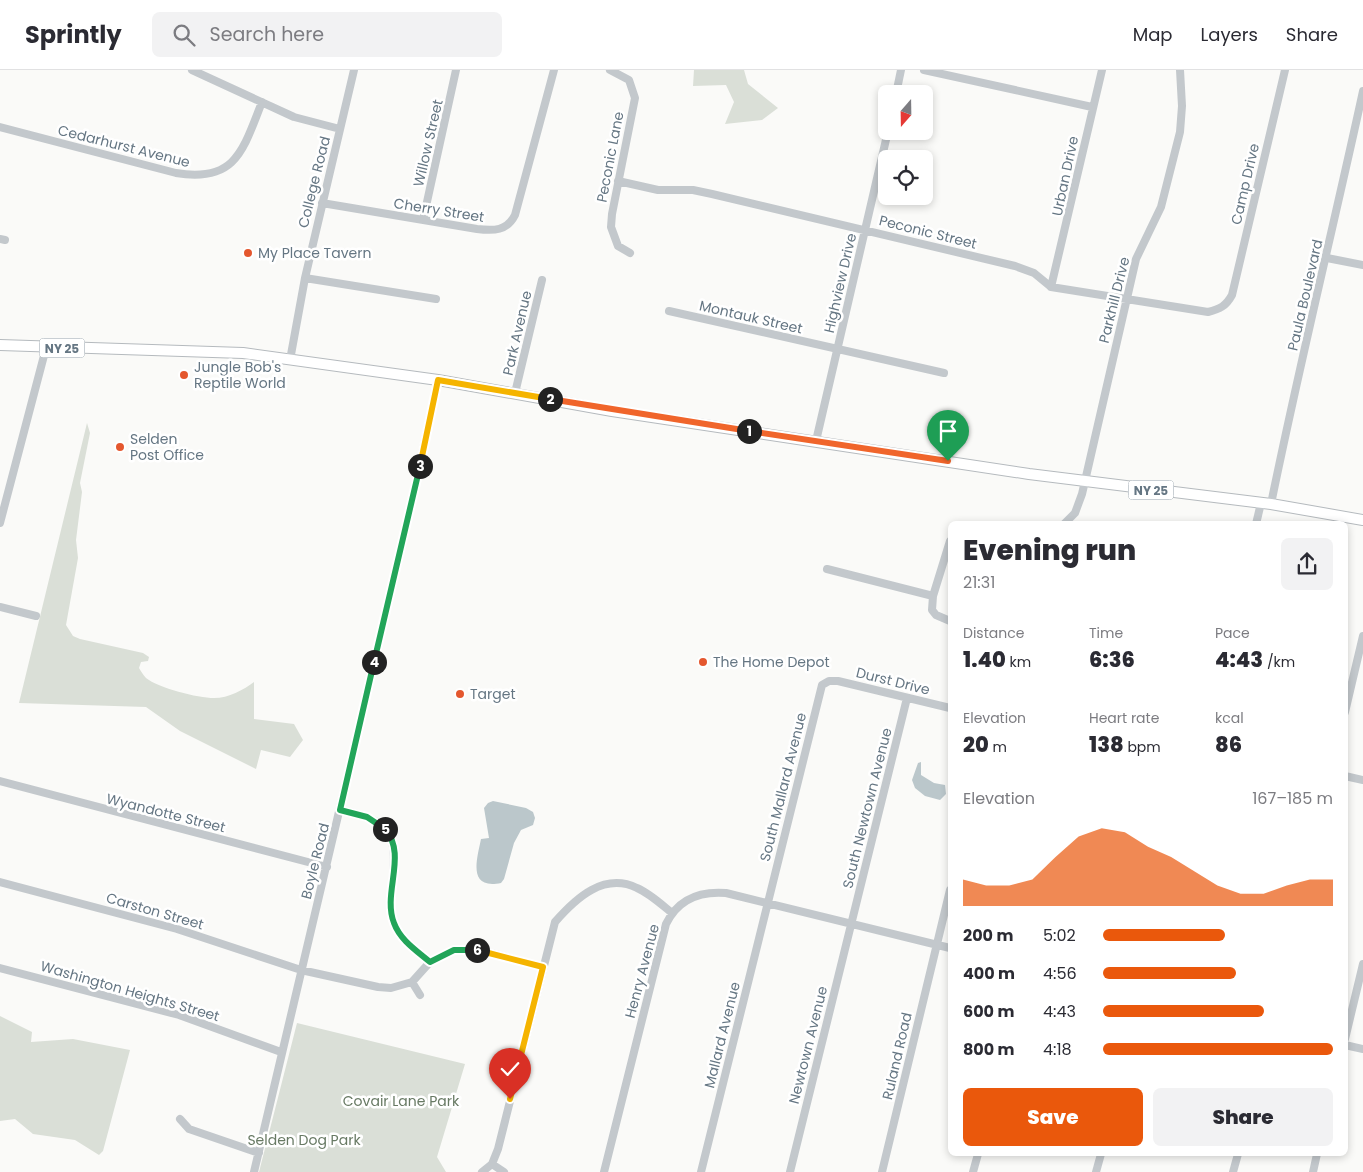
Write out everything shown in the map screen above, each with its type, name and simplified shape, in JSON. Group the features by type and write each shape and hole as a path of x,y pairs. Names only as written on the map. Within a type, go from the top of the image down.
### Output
{"main road":[{"name":"NY 25","path":"0,345 243,354 290,360 438,380 612,411 1085,480 1266,504 1363,520"}],"street":[{"path":"192,70 294,117 340,129"},
{"name":"College Road","path":"290,360 305,278 354,70"},
{"name":"Willow Street","path":"423,220 456,70"},
{"name":"Cherry Street","path":"322,203 486,230 497,230 508,225 517,206 554,70"},
{"name":"Peconic Lane","path":"610,70 629,80 634,98 611,227 618,246 630,253"},
{"path":"898,85 901,70"},
{"path":"924,70 1092,107"},
{"name":"Urban Drive","path":"1051,287 1102,70"},
{"name":"Parkhill Drive","path":"1067,521 1077,509 1085,480 1136,259 1161,207 1180,132 1182,106 1180,70"},
{"name":"Camp Drive","path":"1227,304 1232,295 1285,70"},
{"name":"Paula Boulevard","path":"1258,521 1266,504 1289,413 1327,258 1363,91"},
{"name":"Cedarhurst Avenue","path":"0,127 176,174 195,176 214,173 235,161 249,135 262,102"},
{"name":"Highview Drive","path":"816,441 886,140"},
{"name":"Peconic Street","path":"618,181 658,190 693,190 866,229 1014,266 1034,273 1051,287 1208,312 1218,310 1227,304"},
{"path":"1327,258 1363,265"},
{"path":"305,278 436,299"},
{"name":"Park Avenue","path":"515,393 542,280"},
{"name":"Montauk Street","path":"669,311 944,373"},
{"path":"0,523 46,348"},
{"name":"Boyle Road","path":"254,1172 272,1104 281,1052 327,867 438,380"},
{"path":"948,548 933,596 932,610 936,615 948,620"},
{"path":"827,569 933,596"},
{"path":"0,607 36,616"},
{"path":"1348,699 1363,636"},
{"name":"Durst Drive","path":"829,681 838,681 948,708"},
{"name":"South Mallard Avenue","path":"768,903 818,694 822,685 829,681"},
{"name":"South Newtown Avenue","path":"851,924 907,698"},
{"path":"1348,777 1363,780"},
{"name":"Wyandotte Street","path":"0,781 327,867"},
{"path":"340,810 367,817 383,827 391,836 395,860 390,912 394,925 412,947 430,962"},
{"name":"Carston Street","path":"0,882 177,929 301,970 378,987 391,988 412,982"},
{"path":"482,1172 492,1164 504,1127 555,922 565,911 603,883 625,883 639,888 672,913"},
{"name":"Henry Avenue","path":"604,1172 662,941 672,913 687,900 710,892 726,893 948,948"},
{"name":"Ruland Road","path":"882,1172 948,898"},
{"name":"Mallard Avenue","path":"701,1172 768,903"},
{"name":"Newtown Avenue","path":"790,1172 851,924"},
{"path":"420,995 412,982 430,962 445,953 464,949 492,953 543,967"},
{"path":"1348,1026 1363,964"},
{"name":"Washington Heights Street","path":"0,968 179,1015 281,1052"},
{"path":"1348,1046 1363,1049"},
{"path":"180,1119 189,1129 259,1153"},
{"path":"973,1172 977,1156"},
{"path":"1096,1172 1100,1156"},
{"path":"1233,1172 1237,1156"},
{"path":"1313,1172 1317,1156"},
{"path":"492,1164 504,1172"}],"green space":[{"path":"694,70 744,70 748,84 778,108 762,120 725,124 734,102 726,85 693,86"},
{"path":"87,423 90,433 80,483 82,492 76,540 78,558 66,625 73,636 80,639 143,653 149,657 148,661 141,662 139,668 145,677 152,682 178,692 207,698 220,698 236,693 254,682 254,719 294,724 303,740 290,757 261,750 256,769 180,731 146,707 19,703"},
{"path":"0,1016 32,1032 31,1042 73,1039 130,1050 103,1151 99,1155 75,1140 33,1134 15,1119 0,1121"},
{"name":"Covair Lane Park","path":"297,1023 465,1064 437,1157 446,1172 259,1172"}],"shaded area":[{"path":"921,762 921,775 934,783 945,785 946,794 940,800 925,796 915,788 912,780 918,763"},
{"path":"493,801 526,808 533,812 535,818 533,825 521,830 514,843 504,879 501,883 490,884 483,882 479,877 477,864 481,839 489,838 484,808"}],"place":[{"name":"My Place Tavern","path":"248,253"},
{"name":"Jungle Bob's Reptile World","path":"184,375"},
{"name":"Selden Post Office","path":"120,447"},
{"name":"The Home Depot","path":"703,662"},
{"name":"Target","path":"460,694"}],"route":[{"path":"510,1099 533,1014 543,967 510,957 464,949 445,953 430,962 412,947 394,925 390,912 395,847 391,836 376,821 340,810 404,536 438,380 612,411 948,461"}],"park label":[{"name":"Selden Dog Park","path":"304,1140"}]}
